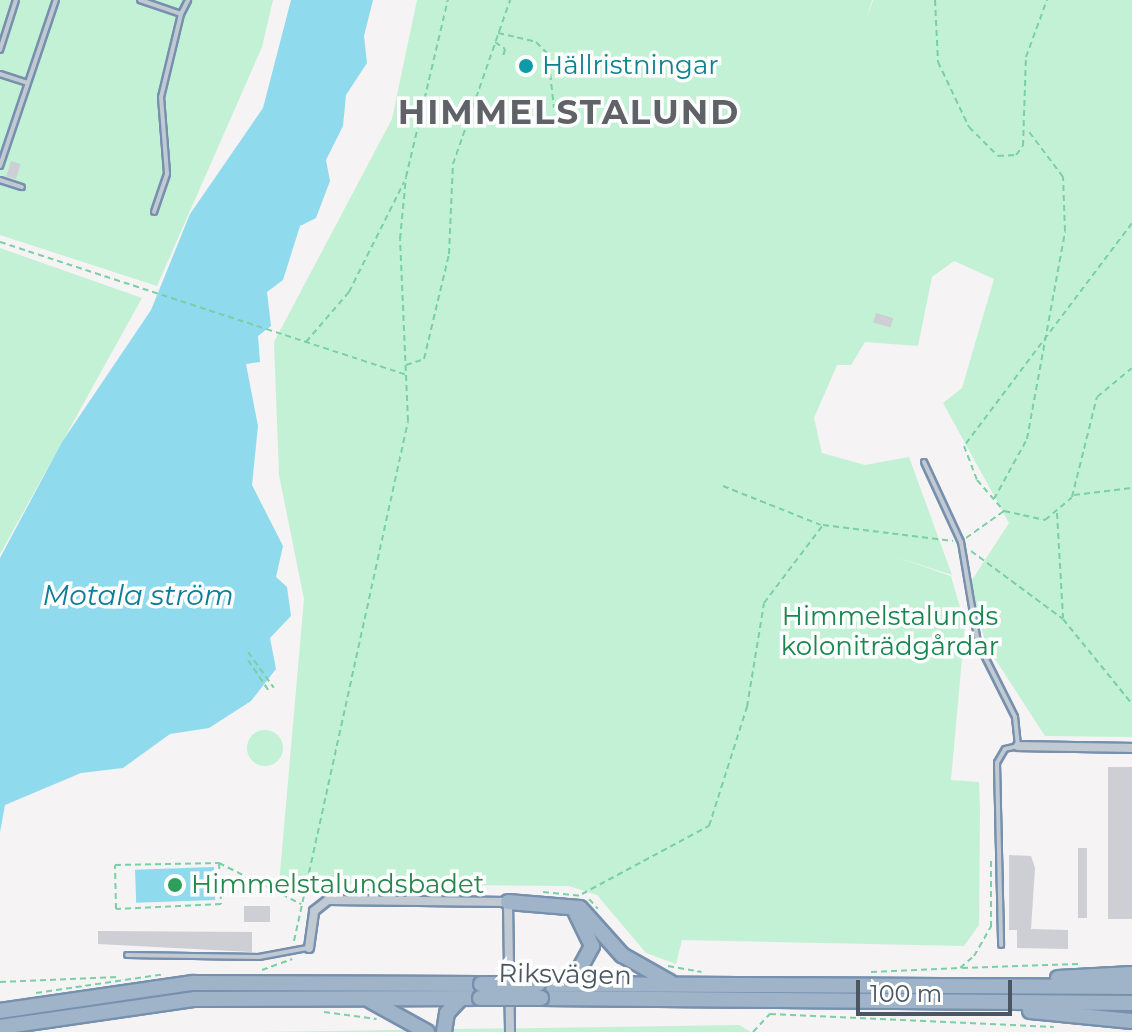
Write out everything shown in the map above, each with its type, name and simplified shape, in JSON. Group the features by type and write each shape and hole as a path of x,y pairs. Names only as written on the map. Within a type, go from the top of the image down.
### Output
{"highway":[{"path":"508,902 559,903 589,914 622,955 674,984"},
{"path":"559,903 590,934 590,957 572,983"},
{"path":"926,986 1132,974"},
{"name":"Riksvägen","path":"0,1011 193,983 958,1002 1132,1003"},
{"name":"Riksvägen","path":"539,991 572,983 1132,987"},
{"name":"Riksvägen","path":"0,1027 180,1000 461,998 480,991"},
{"path":"364,998 427,1032"},
{"path":"444,1032 447,1013 461,998"},
{"path":"958,1002 1132,1021"}],"street":[{"path":"1018,746 1132,748"},
{"path":"309,948 314,911 328,900 508,902 510,1032"}],"lane":[{"path":"0,50 16,0"},
{"path":"0,166 56,0"},
{"path":"140,0 181,14"},
{"path":"154,212 167,174 161,97 181,14 188,0"},
{"path":"0,74 27,83"},
{"path":"0,180 22,187"},
{"path":"924,462 961,542 968,611 1011,703 1018,746 1005,749 997,763 1001,945"},
{"path":"127,955 259,957 293,948 309,948"}],"path":[{"path":"254,970 286,966 293,948 408,421 400,239 406,177 448,0"},
{"path":"406,365 424,359 449,254 453,164 510,0"},
{"path":"935,0 938,62 969,127 998,156 1016,155 1027,129 1026,57 1047,0"},
{"path":"497,33 536,42 548,54 554,108"},
{"path":"494,41 505,49 503,57"},
{"path":"993,499 1027,439 1043,339 1061,275 1063,177 1027,129"},
{"path":"305,344 349,292 406,177"},
{"path":"1132,223 964,446 993,499 1004,511 1045,520 1073,495 1097,397 1132,368"},
{"path":"0,242 407,375"},
{"path":"723,486 823,525 961,542 1063,619 1132,704"},
{"path":"1073,495 1132,488"},
{"path":"961,542 1004,511"},
{"path":"1057,511 1063,619"},
{"path":"529,892 581,895 709,826 747,707 764,603 823,525"},
{"path":"248,652 274,688"},
{"path":"248,660 268,690"},
{"path":"960,968 991,927 991,847"},
{"path":"219,863 221,904 116,909 115,865 219,863 302,905"},
{"path":"581,895 606,921"},
{"path":"656,963 713,973"},
{"path":"857,973 1088,965"},
{"path":"0,982 170,973"},
{"path":"28,994 120,978"},
{"path":"308,1011 381,1020"},
{"path":"753,1032 770,1014 1069,1027"}],"green space":[{"path":"0,0 273,0 262,47 157,286 0,235"},
{"name":"Himmelstalunds koloniträdgårdar","path":"417,0 872,0 866,21 873,0 1132,0 1132,737 1045,736 986,645 970,583 1009,523 943,403 962,388 994,279 954,261 932,277 918,346 865,342 851,365 837,365 814,418 822,453 865,465 909,457 952,575 893,556 951,576 965,625 951,780 979,782 980,808 979,925 964,946 682,940 676,964 646,953 597,895 569,886 279,884 304,599 279,475 274,342 392,119"},
{"path":"0,248 142,298 0,554"},
{"path":"265,730 278,735 283,748 278,761 265,766 252,761 247,748 252,735"},
{"path":"739,1025 751,1032 262,1032"}],"water":[{"name":"Motala ström","path":"291,0 373,0 364,36 367,63 346,95 343,126 326,160 330,181 316,218 300,226 283,280 267,292 271,326 258,336 260,362 246,364 258,426 252,485 283,546 276,577 287,587 291,616 270,638 276,669 251,701 209,728 170,734 123,768 81,773 5,805 0,832 0,558 62,442 151,310 190,214 263,108"},
{"name":"Himmelstalundsbadet","path":"214,867 215,900 136,903 135,870"}],"building":[{"path":"11,161 21,164 16,179 6,176"},
{"path":"876,313 893,318 891,328 873,323"},
{"path":"1108,767 1132,767 1132,919 1108,919"},
{"path":"1078,848 1087,848 1087,918 1078,918"},
{"path":"1009,855 1031,856 1035,868 1031,929 1068,930 1068,949 1017,948 1017,930 1009,930"},
{"path":"244,906 270,906 270,922 244,922"},
{"path":"98,931 252,932 252,952 98,944"}],"place":[{"name":"Hällristningar","path":"526,66"},
{"name":"Himmelstalundsbadet","path":"175,885"}],"district":[{"name":"HIMMELSTALUND","path":"569,113"}]}
